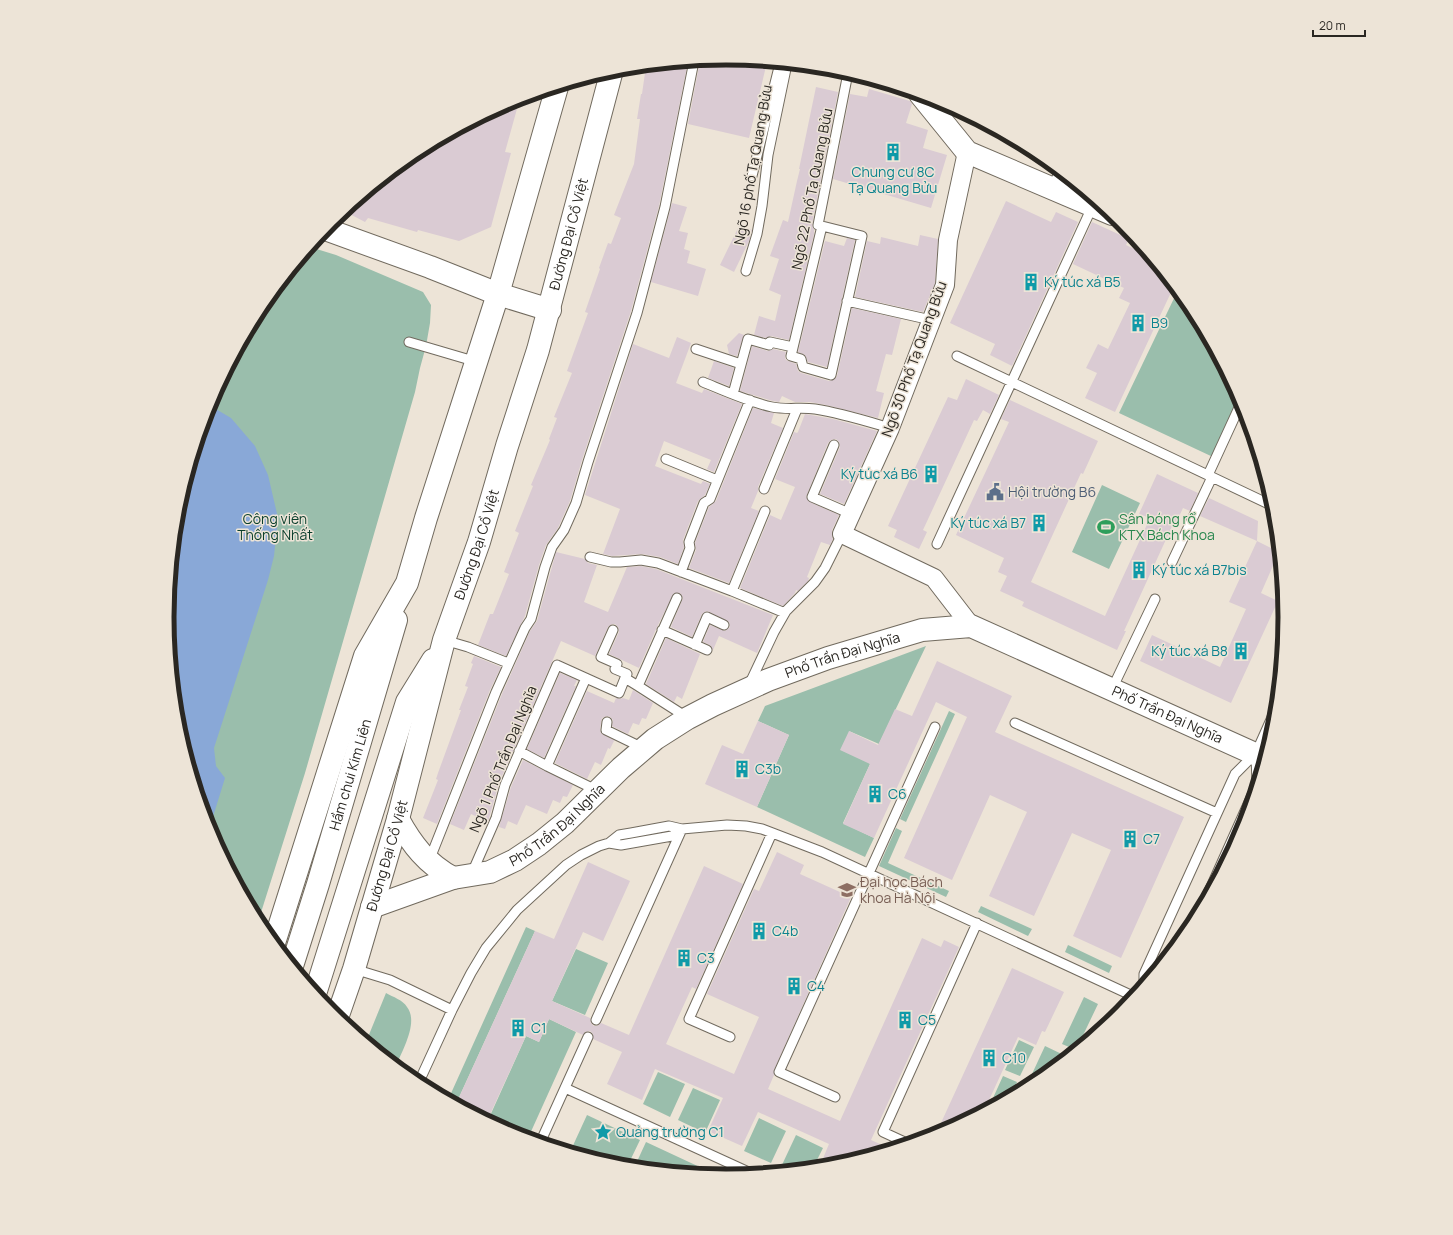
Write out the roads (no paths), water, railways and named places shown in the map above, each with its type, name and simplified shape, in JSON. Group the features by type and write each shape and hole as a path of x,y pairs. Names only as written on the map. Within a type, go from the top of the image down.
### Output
{"main road":[{"name":"Đường Đại Cồ Việt","path":"339,1011 354,969 398,819 444,640 479,542 507,446 550,310 610,78"},
{"path":"276,937 365,656 407,583 426,518 498,294 556,92"},
{"path":"927,103 967,152 1056,180 1096,207"},
{"path":"332,231 430,267 498,294 550,310"},
{"name":"Hầm chui Kim Liên","path":"294,961 407,583"},
{"name":"Phố Trần Đại Nghĩa","path":"372,907 462,876 490,872 515,860 565,823 621,768 655,739 688,718 768,680 828,658 922,630 971,626 1261,756"},
{"path":"317,988 407,702 444,640"},
{"path":"398,819 410,840 429,861 442,872 462,876"}],"street":[{"name":"Ngõ 30 Phố Tạ Quang Bửu","path":"842,534 890,428 944,284 948,240 967,152"},
{"path":"842,534 934,578 971,626"}],"lane":[{"path":"429,861 508,663 531,619 552,547 564,530 576,503 590,454 637,313 665,208 693,66"},
{"path":"752,176 779,68"},
{"name":"Ngõ 16 phố Tạ Quang Bửu","path":"746,271 757,234 768,155 786,69"},
{"name":"Ngõ 22 Phố Tạ Quang Bửu","path":"793,347 822,226 818,225 847,79"},
{"path":"937,544 1092,205"},
{"path":"733,394 748,340 769,345 770,342 793,347 791,356 801,359 803,367 830,375 862,236 822,226"},
{"path":"847,301 931,320"},
{"path":"409,342 477,362"},
{"path":"696,349 741,364"},
{"path":"957,356 1266,503"},
{"path":"703,382 775,408 822,410 858,418 890,428"},
{"path":"681,572 690,548 689,542 704,503 710,499 750,400"},
{"path":"764,489 797,409"},
{"path":"1172,562 1238,410"},
{"path":"834,445 812,498 851,514"},
{"path":"666,459 717,480"},
{"path":"732,591 765,511"},
{"name":"Ngõ 30 Phố Tạ Quang Bửu","path":"747,690 759,662 785,613 793,602 815,582 825,568 842,534"},
{"path":"590,557 620,562 649,560 732,591 785,613"},
{"path":"638,686 677,598"},
{"path":"1112,689 1155,599"},
{"path":"695,645 707,617 724,625"},
{"path":"613,630 601,657 617,664 615,669 627,674 625,678 688,718"},
{"path":"662,630 707,650"},
{"path":"444,640 468,647 508,663"},
{"name":"Ngõ 1 Phố Trần Đại Nghĩa","path":"462,876 496,818 505,785 556,665 618,693 625,678"},
{"path":"548,766 586,678"},
{"path":"607,722 606,730 645,748"},
{"path":"1015,723 1217,813"},
{"path":"835,1097 779,1072 935,727"},
{"path":"519,752 598,791"},
{"path":"1144,980 1144,974 1235,774 1261,756"},
{"path":"1219,868 1239,823"},
{"path":"421,1078 470,973 486,948 515,912 566,865 599,846 609,843 621,846 672,836 682,829 727,825 746,826 772,833 822,852 1130,995"},
{"path":"596,1020 682,829"},
{"path":"730,1038 689,1019 772,833"},
{"path":"903,1141 883,1132 977,923"},
{"path":"354,969 390,980 452,1010"},
{"path":"542,1138 588,1037"},
{"path":"565,1088 743,1170"}],"water":[{"path":"215,409 231,418 255,446 268,475 278,518 274,556 268,580 214,748 216,766 225,778 212,819 203,795 185,725 175,654 174,618 175,581 185,510 203,440"}],"place":[{"name":"Chung cư 8C Tạ Quang Bửu","path":"893,152"},
{"name":"Ký túc xá B5","path":"1031,282"},
{"name":"B9","path":"1138,323"},
{"name":"Ký túc xá B6","path":"931,474"},
{"name":"Hội trường B6","path":"995,492"},
{"name":"Ký túc xá B7","path":"1039,523"},
{"name":"Sân bóng rổ KTX Bách Khoa","path":"1106,527"},
{"name":"Ký túc xá B7bis","path":"1139,570"},
{"name":"Ký túc xá B8","path":"1241,651"},
{"name":"C3b","path":"742,769"},
{"name":"C6","path":"875,794"},
{"name":"C7","path":"1130,839"},
{"name":"Đại học Bách khoa Hà Nội","path":"847,890"},
{"name":"C4b","path":"759,931"},
{"name":"C3","path":"684,958"},
{"name":"C4","path":"794,986"},
{"name":"C5","path":"905,1020"},
{"name":"C1","path":"518,1028"},
{"name":"C10","path":"989,1058"},
{"name":"Quảng trường C1","path":"603,1132"}],"park label":[{"name":"Công viên Thống Nhất","path":"275,528"}]}
